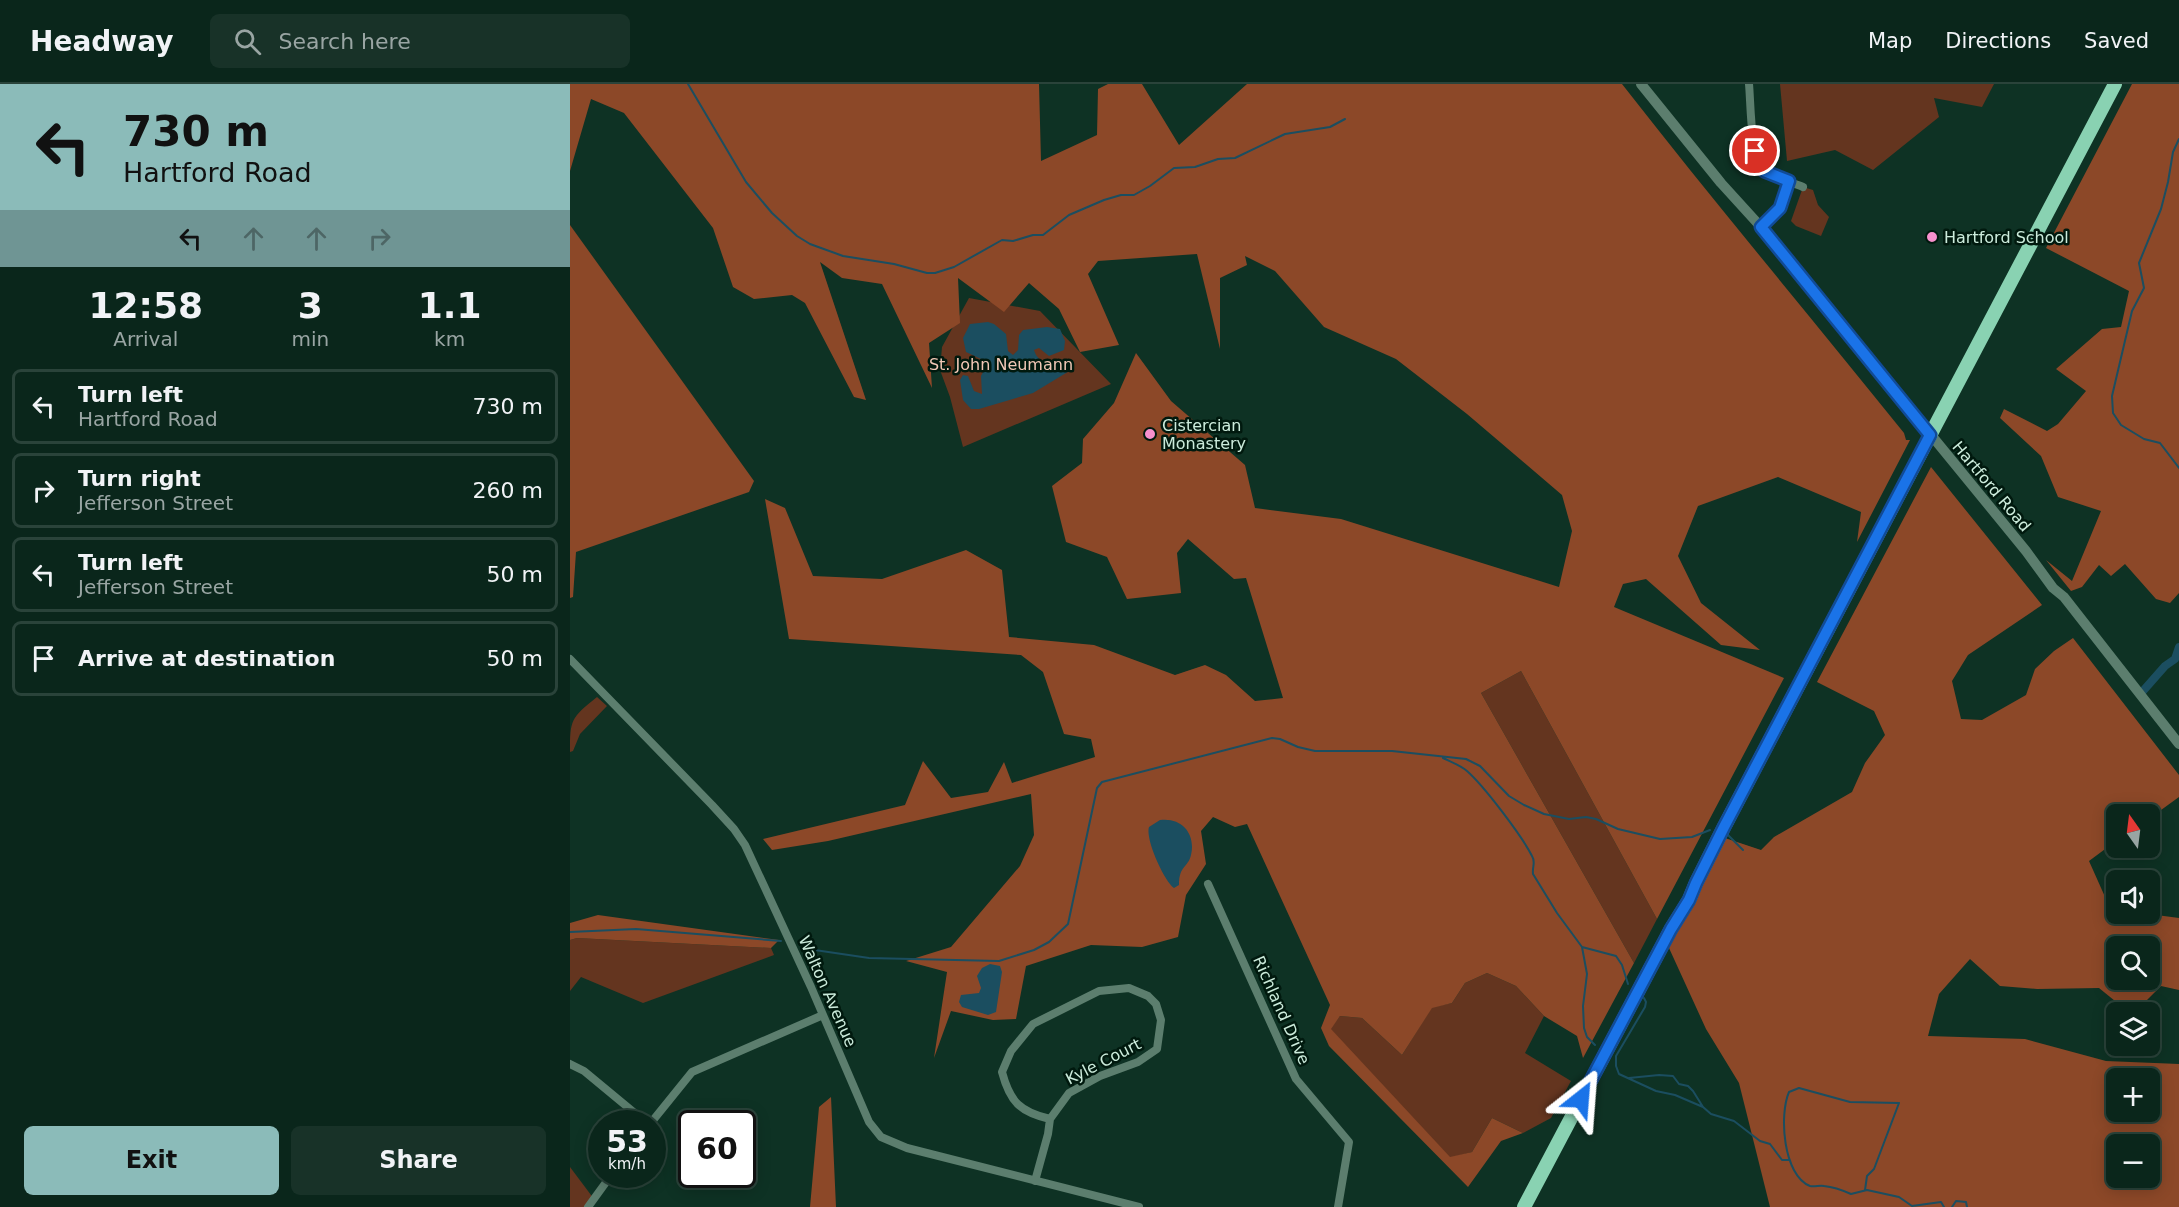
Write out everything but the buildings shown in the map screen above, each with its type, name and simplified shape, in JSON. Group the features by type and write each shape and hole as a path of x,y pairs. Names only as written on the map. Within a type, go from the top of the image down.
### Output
{"main road":[{"path":"1524,1207 1671,929 1689,900 1724,827 2115,84"}],"street":[{"name":"Hartford Road","path":"1641,84 2026,551 2053,588 2064,597 2179,744"},
{"path":"1749,84 1757,158 1764,171 1803,187"},
{"path":"1761,227 1780,208 1789,181"},
{"name":"Walton Avenue","path":"570,659 714,807 742,841 823,1015 869,1122 880,1137 907,1148 1139,1207"},
{"name":"Richland Drive","path":"1208,884 1296,1078 1349,1142 1338,1207"},
{"name":"Kyle Court","path":"1035,1181 1050,1119 1069,1093 1100,1076 1138,1062 1157,1049 1161,1020 1156,1004 1148,996 1129,988 1099,991 1033,1024 1011,1051 1002,1072 1016,1105 1029,1113 1050,1119"},
{"path":"661,1110 692,1072 823,1015"},
{"path":"570,1064 584,1071 632,1110"},
{"path":"588,1207 602,1188"}],"green space":[{"path":"1780,84 1994,84 1982,107 1934,98 1939,117 1873,170 1835,150 1787,161"},
{"path":"1803,187 1813,190 1818,205 1829,217 1821,236 1796,226 1791,221"},
{"name":"St. John Neumann","path":"969,298 1040,311 1111,384 963,447 950,397 940,370 942,347"},
{"path":"1521,671 1657,919 1634,963 1481,693"},
{"path":"597,697 607,706 580,734 573,751 570,752 574,720"},
{"path":"577,938 771,948 774,955 643,1003 581,977 570,991 570,940"},
{"path":"1487,973 1516,986 1544,1016 1525,1053 1571,1081 1551,1118 1523,1133 1492,1118 1472,1152 1450,1158 1330,1029 1340,1016 1362,1018 1402,1055 1432,1007 1452,1003 1465,983"},
{"path":"570,1167 594,1199 589,1207 570,1207"}],"shaded area":[{"path":"570,84 1039,84 1041,161 1097,135 1098,89 1108,84 1142,84 1179,145 1247,84 1622,84 1904,433 1906,440 1910,440 1857,542 1861,512 1778,477 1698,506 1678,556 1701,603 1760,650 1721,645 1646,579 1623,584 1614,607 1784,678 1657,919 1521,671 1481,693 1634,963 1583,1058 1577,1036 1544,1016 1516,986 1487,973 1465,983 1452,1003 1432,1008 1402,1055 1362,1018 1340,1016 1331,1029 1450,1157 1472,1152 1492,1118 1523,1133 1501,1141 1468,1187 1329,1046 1321,1028 1330,1005 1247,824 1235,827 1213,817 1201,831 1206,864 1186,895 1178,937 1142,947 1091,945 1026,966 1016,1019 993,1020 951,1011 934,1058 947,972 906,961 951,947 1020,866 1034,835 1031,794 828,841 772,850 763,839 905,805 923,761 951,798 988,792 1004,762 1012,783 1095,757 1091,739 1064,734 1043,672 1021,655 789,639 765,499 785,508 813,576 882,579 966,550 1002,570 1009,637 1094,645 1175,675 1205,665 1226,675 1255,701 1283,698 1246,578 1234,579 1188,539 1177,553 1181,593 1127,599 1107,557 1066,542 1052,486 1082,463 1083,439 1114,403 1136,353 1171,401 1245,465 1255,508 1341,519 1559,587 1572,531 1562,495 1467,414 1396,359 1324,327 1275,271 1245,256 1247,265 1220,278 1220,349 1197,254 1098,261 1088,274 1119,345 1080,352 1059,309 1029,283 1004,312 958,278 960,323 929,343 932,388 882,284 842,278 820,262 866,400 854,397 805,303 792,295 754,299 733,287 713,228 624,113 591,99 570,171"},
{"path":"2132,84 2179,84 2179,593 2170,603 2156,599 2125,564 2111,576 2099,565 2082,587 2071,591 2046,560 2072,581 2101,511 2058,497 2041,456 2000,418 2004,409 2047,431 2058,424 2086,391 2056,369 2102,329 2121,327 2129,291 2046,248"},
{"path":"570,225 754,481 749,492 576,552 573,597 570,598"},
{"path":"1931,467 2042,605 1968,655 1952,681 1961,719 1982,720 2026,695 2035,669 2054,651 2073,638 2179,775 2179,797 2160,811 2160,804 2106,804 2106,848 2089,861 2106,899 2106,924 2160,924 2160,915 2179,918 2179,990 2160,987 2160,936 2106,936 2106,990 2157,990 2145,1002 2115,1001 2099,988 2037,989 2000,986 1970,959 1939,994 1928,1036 2025,1039 2106,1061 2179,1064 2179,1207 1770,1207 1739,1083 1706,1029 1669,948 1722,837 1761,850 1774,837 1852,792 1865,763 1885,735 1874,711 1817,682"},
{"path":"598,915 779,940 771,948 577,938 570,940 570,923"},
{"path":"831,1097 836,1207 810,1207 819,1107"}],"water":[{"path":"988,322 1006,334 1008,351 1013,355 1018,350 1019,335 1023,330 1047,327 1060,329 1065,341 1064,350 1049,356 1039,348 1034,350 1046,367 1051,367 1064,360 1070,364 1071,370 1033,393 979,409 971,409 963,400 960,380 963,375 968,376 974,391 982,394 981,376 986,366 981,359 966,352 963,338 970,324"},
{"path":"1160,820 1175,821 1181,824 1186,828 1191,840 1190,859 1180,874 1179,885 1174,888 1161,869 1150,841 1149,827"},
{"path":"990,964 1000,966 1002,972 996,1012 988,1015 962,1007 959,1002 961,995 979,993 981,988 977,976 982,968"}],"waterway":[{"path":"688,84 746,182 772,213 797,236 810,244 843,256 894,264 927,273 954,267 1002,240 1013,241 1033,235 1043,235 1069,215 1104,200 1121,195 1134,195 1174,168 1195,167 1218,159 1235,158 1285,134 1330,127 1345,119"},
{"path":"2179,139 2173,152 2161,209 2139,263 2144,288 2132,311 2112,396 2113,413 2121,425 2144,439 2160,443 2179,468"},
{"path":"2143,691 2165,666 2175,659 2179,647"},
{"path":"808,949 869,958 999,961 1034,950 1049,942 1068,924 1097,788 1102,782 1272,738 1315,751 1392,751 1466,759 1480,766 1509,796 1544,814 1569,819 1586,817 1596,819 1618,829 1660,839 1692,837 1710,830"},
{"path":"1443,758 1467,771 1512,824 1533,858 1533,874 1557,913 1582,947 1587,974 1583,1006 1584,1028 1587,1037 1595,1045"},
{"path":"1726,833 1743,850"},
{"path":"570,932 636,929 781,941"},
{"path":"1582,947 1616,956 1622,965 1628,984"},
{"path":"1644,998 1645,1007 1616,1056 1619,1074 1656,1091 1675,1095 1703,1107"},
{"path":"1629,1078 1673,1076 1679,1084 1688,1086 1711,1114 1734,1121 1760,1141 1770,1144 1782,1160 1789,1160"},
{"path":"1865,1190 1867,1176 1874,1169 1899,1103 1850,1102 1799,1088 1789,1092 1784,1115 1786,1144 1794,1170 1801,1180 1810,1186 1831,1187 1851,1194 1867,1190 1899,1197 1912,1206 1941,1202 1944,1207"},
{"path":"1952,1207 1956,1201 1966,1202 1967,1207"}],"place":[{"name":"Hartford School","path":"1932,237"},
{"name":"Cistercian Monastery","path":"1150,434"}],"route":[{"path":"1581,1099 1679,914 1689,900 1724,827 1930,435 1761,227 1780,208 1789,181 1764,171 1755,151"}]}
